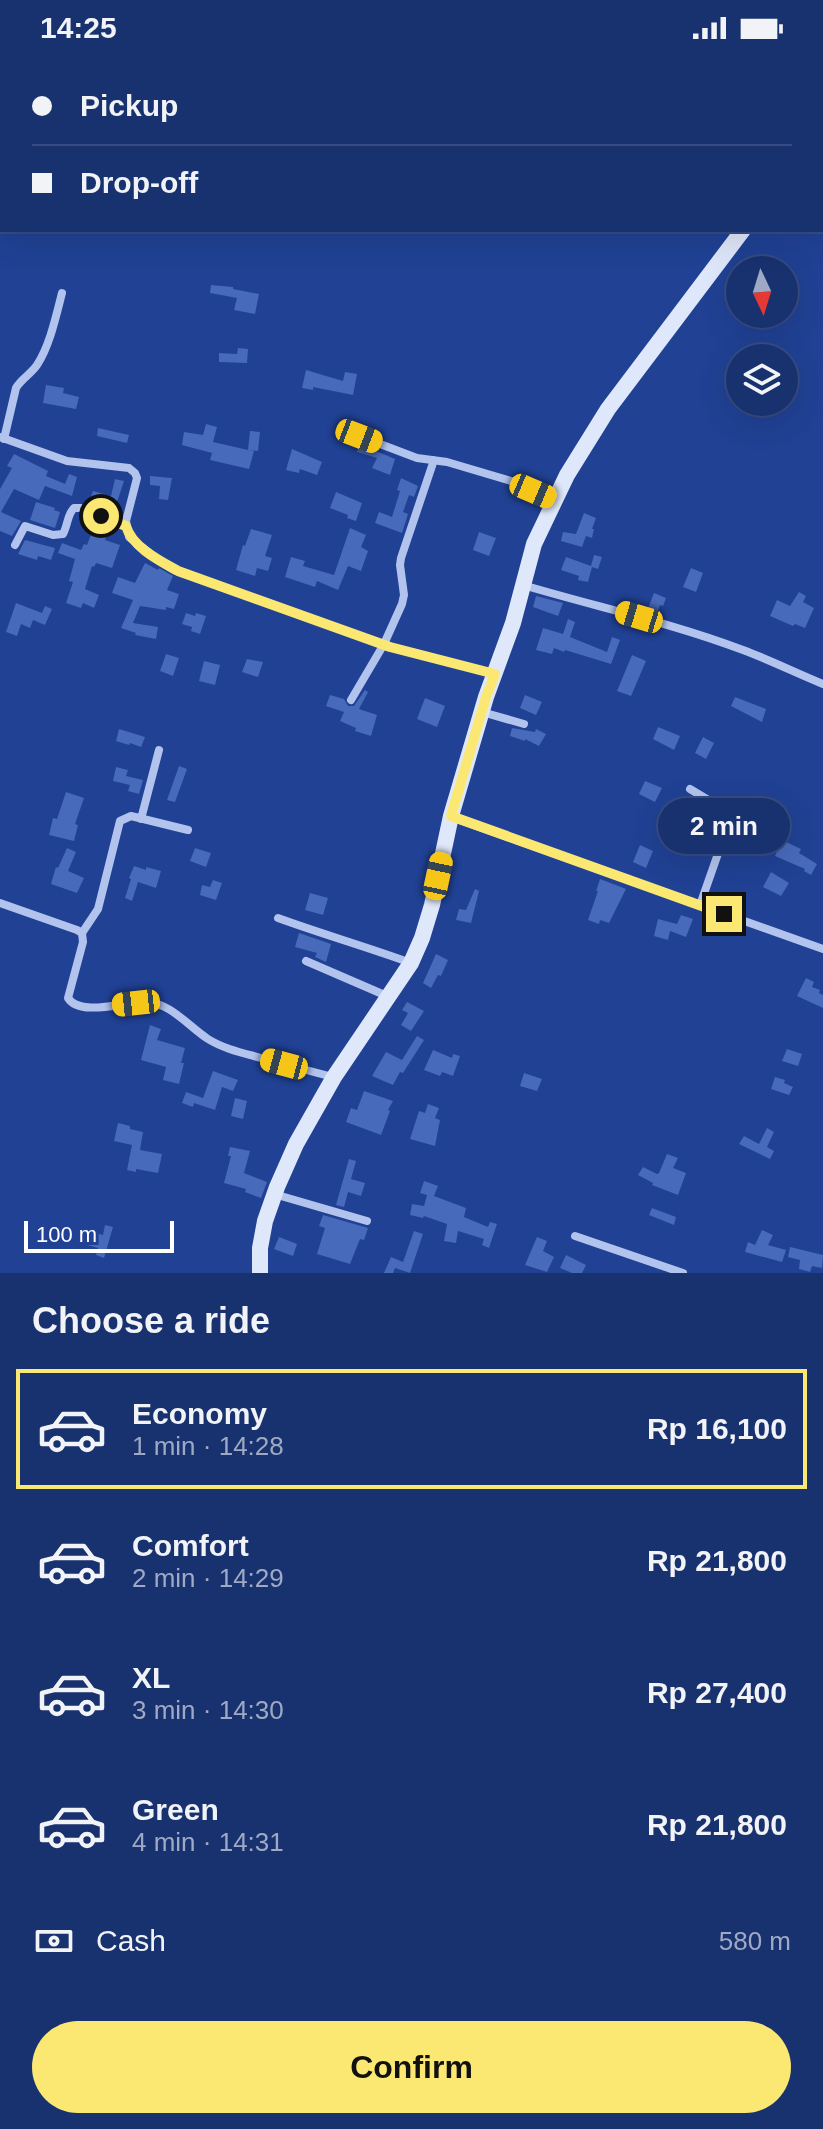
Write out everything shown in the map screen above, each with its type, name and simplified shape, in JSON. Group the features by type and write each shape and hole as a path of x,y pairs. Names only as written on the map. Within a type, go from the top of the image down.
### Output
{"main road":[{"path":"260,1273 265,1221 296,1144 334,1077 411,963 422,938 451,816 513,623 534,544 567,475 608,409 741,232"}],"street":[{"path":"62,293 40,359 17,385 2,438 67,461 129,468 137,478 126,526 129,537 178,571 384,644 495,674"},
{"path":"359,436 417,458 447,462 511,481 555,500"},
{"path":"351,700 384,644 402,604 401,558 434,460"},
{"path":"15,545 25,526 53,535 63,534 74,508 126,526"},
{"path":"523,585 742,650 823,684"},
{"path":"482,712 524,724"},
{"path":"141,819 159,750"},
{"path":"690,789 725,810 728,816 727,828 700,905"},
{"path":"188,830 131,816 120,821 98,909 82,933 83,942 68,998 80,1008 155,1003 175,1013 209,1040 227,1048 334,1077"},
{"path":"451,816 823,949"},
{"path":"0,903 82,933"},
{"path":"278,918 411,963"},
{"path":"306,961 387,996"},
{"path":"274,1194 367,1221"},
{"path":"575,1236 683,1273"}],"building":[{"path":"211,285 259,294 255,314 234,310 237,298 210,293"},
{"path":"238,348 248,349 247,363 219,362 219,353 237,354"},
{"path":"306,370 343,381 345,372 357,374 353,395 313,387 313,390 302,388"},
{"path":"46,385 64,388 63,393 79,397 76,409 43,403"},
{"path":"206,424 217,427 213,442 248,450 250,431 260,432 258,451 249,450 254,451 249,469 210,460 212,453 182,445 184,432 203,435"},
{"path":"98,428 129,435 127,443 97,436"},
{"path":"359,444 395,459 390,475 372,468 377,458 357,452"},
{"path":"292,449 322,462 317,475 300,469 299,473 286,470"},
{"path":"14,454 48,471 46,476 65,484 69,474 77,477 72,496 45,486 39,500 14,489 1,512 21,521 12,536 0,531 0,489 12,468 7,466"},
{"path":"150,476 172,478 168,500 159,499 160,486 150,485"},
{"path":"401,478 418,486 414,497 409,495 403,512 408,514 402,533 375,523 379,512 392,517"},
{"path":"115,479 124,481 116,505 121,507 118,515 89,502 93,491 111,496"},
{"path":"336,492 362,503 356,521 330,508"},
{"path":"36,502 60,512 55,528 30,520"},
{"path":"584,513 596,518 592,538 586,536 582,547 561,541 563,532 576,534"},
{"path":"95,524 109,529 105,540 120,545 112,568 96,563 92,566 85,589 99,595 94,608 83,603 81,608 66,603 73,582 69,581 75,559 58,553 62,543 81,550 84,544 87,545"},
{"path":"350,528 366,535 361,547 368,551 361,571 348,566 338,590 317,581 315,587 285,577 291,557 305,561 303,566 334,575"},
{"path":"251,529 272,535 265,556 272,558 268,571 257,568 255,576 236,570"},
{"path":"479,532 496,538 489,556 473,550"},
{"path":"25,540 55,548 51,560 38,556 37,560 18,554"},
{"path":"594,555 602,557 598,569 592,567 588,582 561,570 566,557 591,566"},
{"path":"145,563 173,576 167,590 179,594 174,609 140,606 133,623 158,627 156,639 135,635 121,628 133,600 112,593 118,577 135,583"},
{"path":"691,568 703,573 696,592 683,587"},
{"path":"799,592 806,596 803,602 814,608 805,628 770,616 777,600 790,606"},
{"path":"654,593 666,598 657,614 647,611"},
{"path":"536,596 563,603 558,616 533,607"},
{"path":"16,603 42,613 45,606 52,609 45,625 33,620 30,628 21,624 17,636 6,632"},
{"path":"186,613 206,616 200,634 182,624"},
{"path":"568,619 575,622 570,637 607,652 612,637 620,640 611,664 565,650 554,648 552,654 536,650 543,628 563,634"},
{"path":"166,654 179,658 173,676 160,671"},
{"path":"632,655 646,661 631,696 617,691"},
{"path":"247,659 263,662 258,677 242,672"},
{"path":"204,661 220,665 215,685 199,681"},
{"path":"365,690 368,692 359,709 377,715 371,736 355,731 356,728 340,721 344,712 326,706 330,695 344,699 348,706 354,706"},
{"path":"525,695 542,702 536,715 520,708"},
{"path":"735,697 766,709 762,722 731,706"},
{"path":"425,698 445,706 437,727 417,719"},
{"path":"658,727 680,736 674,750 653,739"},
{"path":"512,728 535,732 536,729 546,734 539,746 510,736"},
{"path":"119,729 145,737 141,747 116,741"},
{"path":"703,737 714,743 706,759 695,753"},
{"path":"179,766 187,769 175,802 167,800"},
{"path":"116,767 128,770 126,776 143,780 139,794 128,791 130,785 113,781"},
{"path":"645,781 662,788 655,802 639,794"},
{"path":"66,792 84,798 75,824 78,825 74,841 49,835 53,818 57,819"},
{"path":"760,797 775,805 767,821 752,813"},
{"path":"782,840 801,849 799,853 817,864 811,875 805,869 775,856"},
{"path":"640,845 653,851 646,868 633,862"},
{"path":"67,848 76,852 68,871 84,878 77,893 51,884"},
{"path":"195,848 211,853 206,867 190,861"},
{"path":"134,866 161,871 156,888 138,882 132,901 125,898"},
{"path":"771,872 789,883 781,896 763,887"},
{"path":"600,879 626,889 609,923 600,920 599,924 588,920"},
{"path":"213,880 222,883 216,900 200,895 202,885 210,887"},
{"path":"475,889 479,891 471,923 456,920 459,909 466,910"},
{"path":"310,893 328,898 323,915 305,910"},
{"path":"681,915 693,919 686,937 670,931 668,940 654,936 658,919 677,924"},
{"path":"299,933 331,944 326,962 315,957 317,953 295,947"},
{"path":"436,954 448,960 431,988 423,983"},
{"path":"806,978 814,982 812,987 823,995 823,1008 797,996"},
{"path":"407,1002 424,1011 411,1031 401,1025 408,1013 402,1010"},
{"path":"150,1025 161,1029 157,1040 185,1048 179,1084 163,1080 166,1067 141,1060"},
{"path":"417,1036 424,1040 393,1085 372,1076 386,1052 402,1060"},
{"path":"787,1049 802,1054 798,1066 782,1061"},
{"path":"433,1050 452,1058 453,1054 460,1056 453,1076 442,1072 440,1076 424,1070"},
{"path":"213,1071 238,1080 233,1091 222,1087 215,1110 194,1103 193,1107 182,1103 186,1092 203,1098"},
{"path":"524,1073 542,1079 537,1091 520,1086"},
{"path":"775,1077 793,1087 789,1095 771,1089"},
{"path":"364,1091 393,1101 381,1135 346,1122 351,1108 357,1110"},
{"path":"235,1098 247,1101 243,1119 231,1116"},
{"path":"428,1104 439,1108 435,1118 440,1120 435,1146 410,1139 419,1111 425,1113"},
{"path":"118,1123 143,1132 140,1150 162,1154 158,1173 127,1170 132,1145 114,1141"},
{"path":"767,1128 774,1132 767,1147 774,1151 770,1159 739,1144 744,1136 759,1144"},
{"path":"230,1147 250,1151 244,1173 267,1182 261,1198 245,1192 246,1189 224,1183 231,1156 228,1156"},
{"path":"667,1154 678,1158 673,1168 686,1173 678,1195 652,1185 638,1175 643,1167 659,1173"},
{"path":"349,1159 356,1161 351,1179 365,1183 361,1196 348,1192 344,1207 336,1205"},
{"path":"424,1181 438,1186 434,1196 466,1208 464,1217 488,1227 490,1222 497,1224 489,1248 482,1245 484,1239 458,1231 456,1243 444,1241 447,1224 410,1215 412,1204 424,1206 427,1195 420,1193"},
{"path":"652,1208 676,1217 674,1225 649,1215"},
{"path":"323,1215 368,1228 350,1264 317,1254 325,1228 319,1226"},
{"path":"105,1225 113,1227 104,1258 96,1255 98,1248 77,1242 81,1229 103,1235"},
{"path":"762,1230 773,1235 768,1245 786,1250 782,1262 745,1252 748,1242 755,1245"},
{"path":"414,1231 423,1234 410,1273 395,1268 393,1273 384,1273 391,1257 403,1262"},
{"path":"279,1237 297,1244 293,1256 274,1249"},
{"path":"537,1237 547,1241 543,1251 554,1257 547,1272 525,1265"},
{"path":"790,1247 823,1255 822,1268 812,1266 810,1272 799,1269 800,1260 788,1257"},
{"path":"566,1255 586,1265 582,1273 560,1268"}],"route":[{"path":"101,516 126,526 129,537 178,571 390,647 495,674 451,816 724,914"}]}
